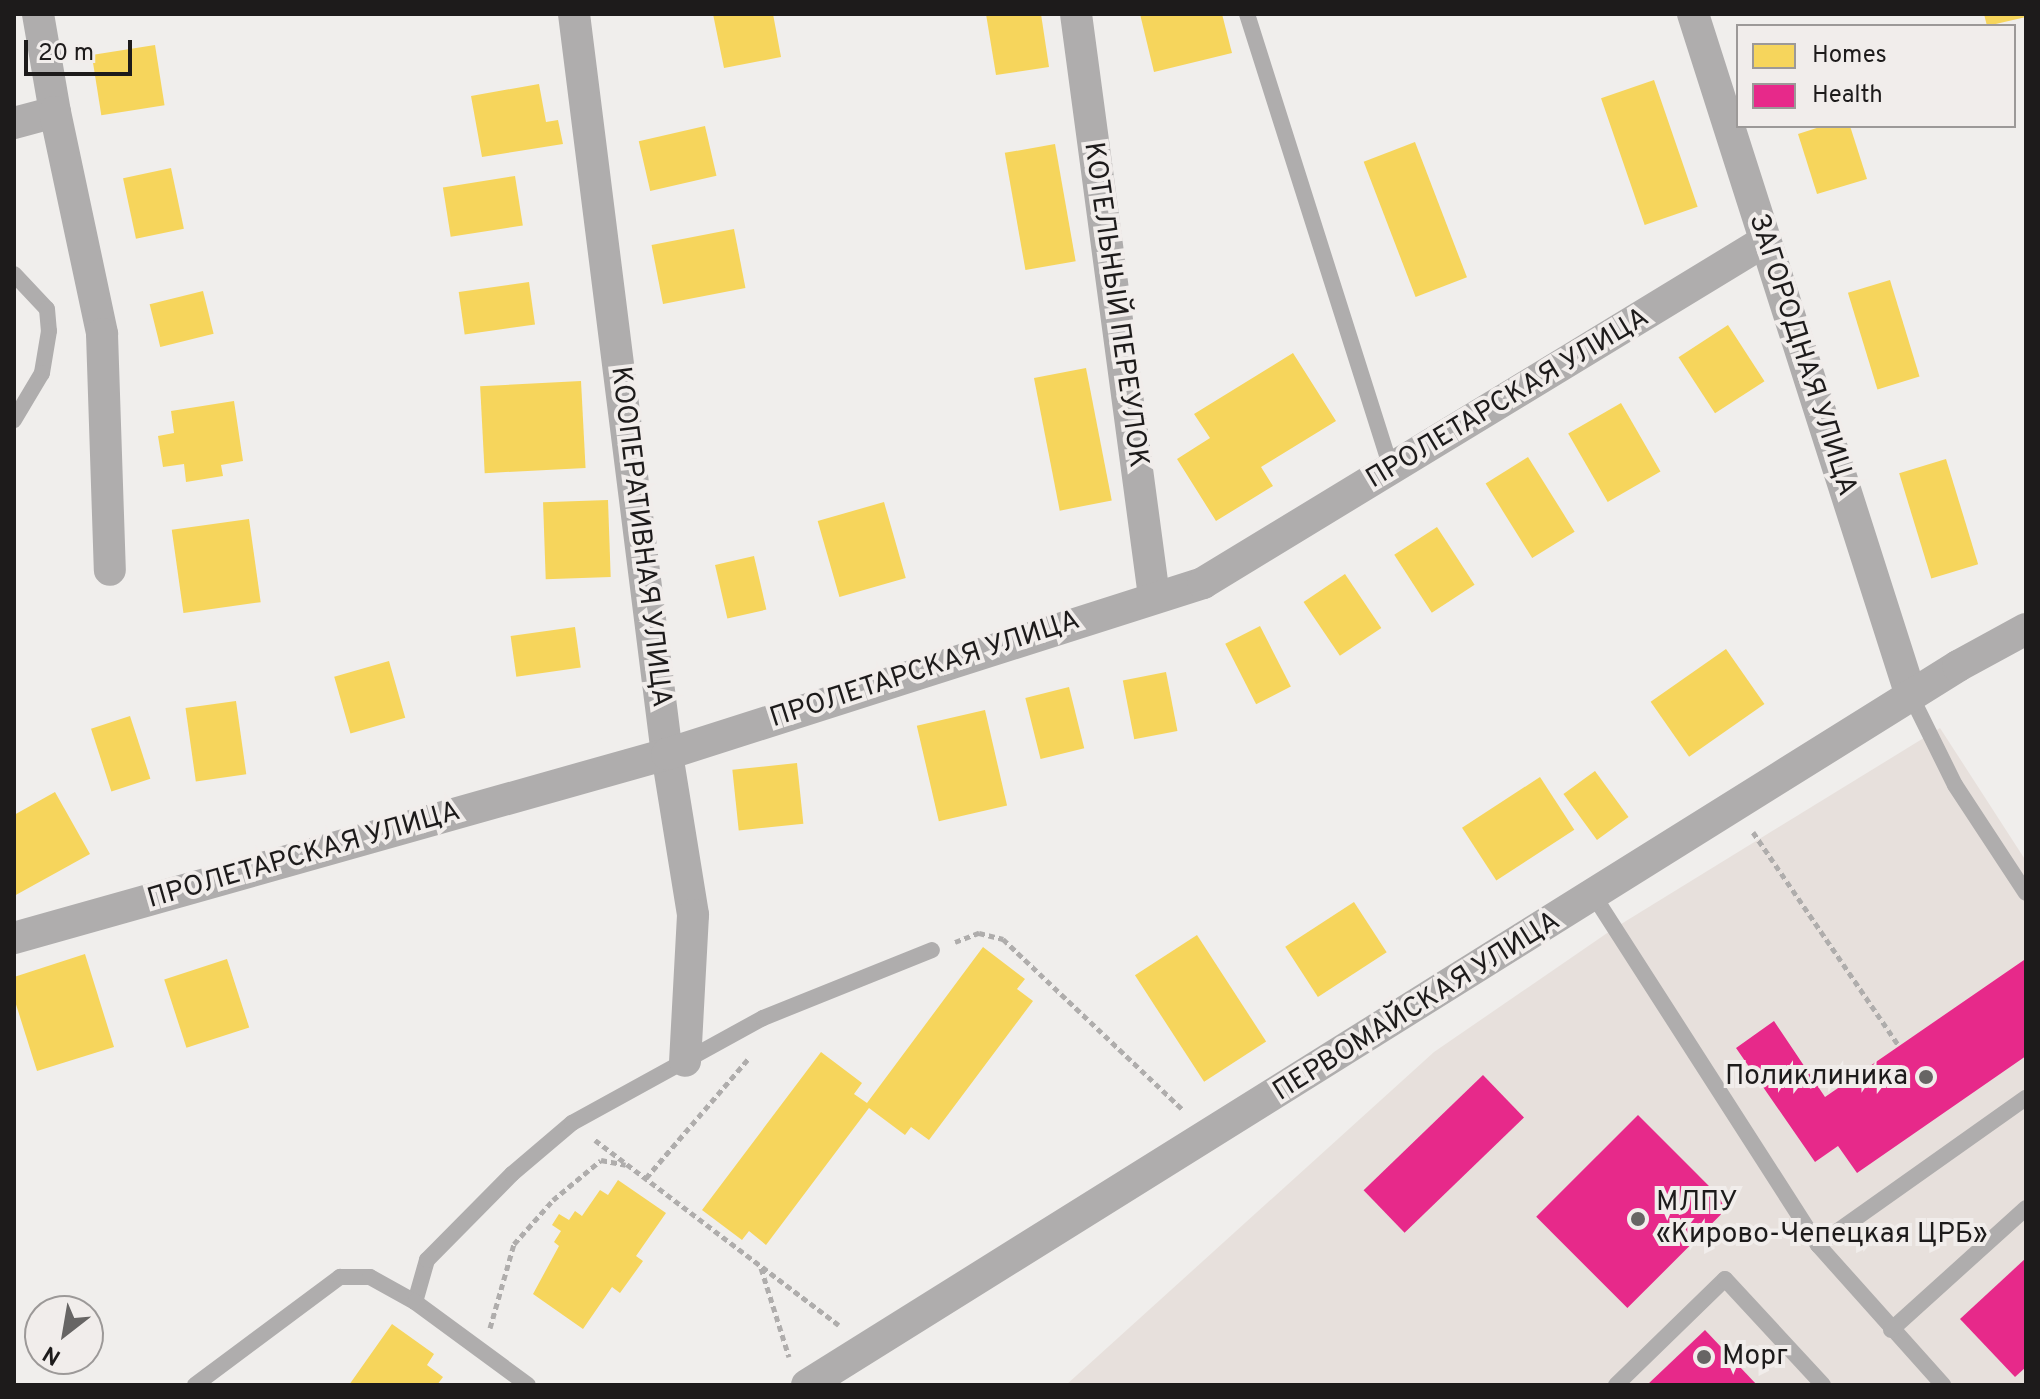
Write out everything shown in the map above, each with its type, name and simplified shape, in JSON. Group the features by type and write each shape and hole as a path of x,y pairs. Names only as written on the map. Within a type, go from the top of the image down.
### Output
{"street":[{"path":"38,14 55,112 102,334 110,570"},
{"name":"КООПЕРАТИВНАЯ УЛИЦА","path":"574,14 667,754 693,915 685,1061"},
{"name":"КОТЕЛЬНЫЙ ПЕРЕУЛОК","path":"1076,14 1154,596"},
{"name":"ЗАГОРОДНАЯ УЛИЦА","path":"1693,14 1911,696"},
{"path":"14,123 55,112"},
{"name":"ПРОЛЕТАРСКАЯ УЛИЦА","path":"14,938 667,754 1154,596 1203,583 1765,241"},
{"name":"ПЕРВОМАЙСКАЯ УЛИЦА","path":"800,1378 868,1347 1911,696 2026,629"}],"lane":[{"path":"1247,14 1392,470"},
{"path":"14,274 47,309 49,331 42,373 14,420"},
{"path":"1911,696 1955,785 2026,893"},
{"path":"1594,896 1818,1245 1943,1385"},
{"path":"415,1302 427,1260 512,1174 572,1123 763,1018 932,950"},
{"path":"1818,1245 2026,1098"},
{"path":"1891,1330 2026,1208"},
{"path":"195,1385 340,1277 370,1277 415,1302 528,1385"},
{"path":"1616,1385 1725,1279 1823,1385"}],"path":[{"path":"1737,807 1899,1046"},
{"path":"932,950 979,933 1003,939 1209,1136"},
{"path":"646,1178 755,1051"},
{"path":"572,1123 868,1347"},
{"path":"483,1352 514,1244 553,1200 601,1160 629,1165"},
{"path":"760,1265 800,1378"}],"shaded area":[{"name":"МЛПУ «Кирово-Чепецкая ЦРБ»","path":"1940,728 2026,861 2026,1385 1066,1385 1434,1052 1613,929"}],"building: Homes":[{"path":"713,14 773,14 781,57 724,68"},
{"path":"986,14 1041,14 1049,67 996,75"},
{"path":"1140,14 1222,14 1232,53 1154,72"},
{"path":"1984,14 2026,14 2026,17 1986,24"},
{"path":"155,45 165,105 101,115 92,55"},
{"path":"1654,80 1698,207 1645,225 1601,98"},
{"path":"539,84 546,122 558,120 563,144 482,157 471,96"},
{"path":"705,126 716,176 650,191 639,141"},
{"path":"1817,128 1851,128 1867,179 1817,194 1798,134"},
{"path":"1415,142 1467,277 1416,297 1364,162"},
{"path":"1055,144 1076,261 1025,270 1005,153"},
{"path":"171,168 184,229 136,239 123,178"},
{"path":"515,176 523,225 451,237 443,187"},
{"path":"734,229 745,288 663,304 652,245"},
{"path":"1890,280 1920,377 1877,389 1848,293"},
{"path":"529,282 535,325 465,334 459,292"},
{"path":"203,291 214,334 160,347 150,304"},
{"path":"1728,325 1764,381 1715,413 1679,357"},
{"path":"1293,353 1336,421 1261,467 1273,486 1216,521 1177,459 1210,438 1194,414"},
{"path":"1086,368 1112,501 1060,511 1034,378"},
{"path":"581,381 586,468 485,473 480,386"},
{"path":"234,401 243,461 221,465 223,476 186,482 184,464 163,467 158,436 174,433 171,411"},
{"path":"1621,403 1660,471 1608,502 1568,434"},
{"path":"1528,457 1575,532 1532,558 1486,483"},
{"path":"1946,459 1978,564 1931,579 1899,473"},
{"path":"608,500 611,577 546,579 543,502"},
{"path":"884,502 906,578 839,597 818,521"},
{"path":"249,519 261,602 183,613 172,530"},
{"path":"1437,527 1475,585 1432,613 1394,555"},
{"path":"754,556 766,610 727,619 715,565"},
{"path":"1345,574 1381,628 1340,656 1304,602"},
{"path":"1260,626 1291,687 1256,704 1225,644"},
{"path":"575,627 581,668 516,677 511,636"},
{"path":"1726,649 1764,704 1689,757 1651,702"},
{"path":"389,661 405,718 350,733 334,677"},
{"path":"1166,672 1177,731 1134,739 1123,680"},
{"path":"1069,687 1084,748 1041,759 1025,698"},
{"path":"236,701 246,774 196,781 185,708"},
{"path":"985,710 1007,805 939,821 917,726"},
{"path":"130,716 150,779 111,791 91,729"},
{"path":"797,763 803,824 739,830 732,770"},
{"path":"1595,771 1629,817 1597,840 1563,794"},
{"path":"1540,777 1574,830 1496,880 1462,828"},
{"path":"55,792 90,854 14,896 14,815"},
{"path":"1354,902 1387,952 1318,997 1285,947"},
{"path":"1197,935 1266,1042 1204,1082 1135,975"},
{"path":"983,947 1025,979 1017,989 1033,1001 929,1140 911,1127 905,1135 869,1108 766,1245 749,1231 742,1240 702,1210 821,1052 862,1083 854,1094 867,1103"},
{"path":"85,954 114,1047 37,1071 14,998 14,977"},
{"path":"227,959 249,1027 186,1048 164,979"},
{"path":"618,1180 666,1213 636,1256 643,1261 620,1293 612,1287 583,1329 533,1294 559,1246 554,1242 561,1231 552,1225 559,1214 569,1220 575,1211 582,1216 600,1190 608,1195"},
{"path":"392,1324 434,1354 427,1365 443,1377 437,1385 349,1385"}],"building: Health":[{"name":"Поликлиника","path":"2024,960 2026,1056 1857,1173 1838,1146 1815,1162 1736,1048 1774,1021 1825,1097"},
{"path":"1483,1075 1524,1117 1405,1233 1364,1190"},
{"path":"1638,1115 1729,1206 1627,1308 1536,1217"},
{"path":"2026,1258 2026,1367 2015,1377 1960,1319"},
{"name":"Морг","path":"1705,1330 1757,1385 1647,1385"}],"place":[{"name":"Поликлиника","path":"1926,1077"},
{"name":"МЛПУ «Кирово-Чепецкая ЦРБ»","path":"1638,1219"},
{"name":"Морг","path":"1704,1357"}]}
